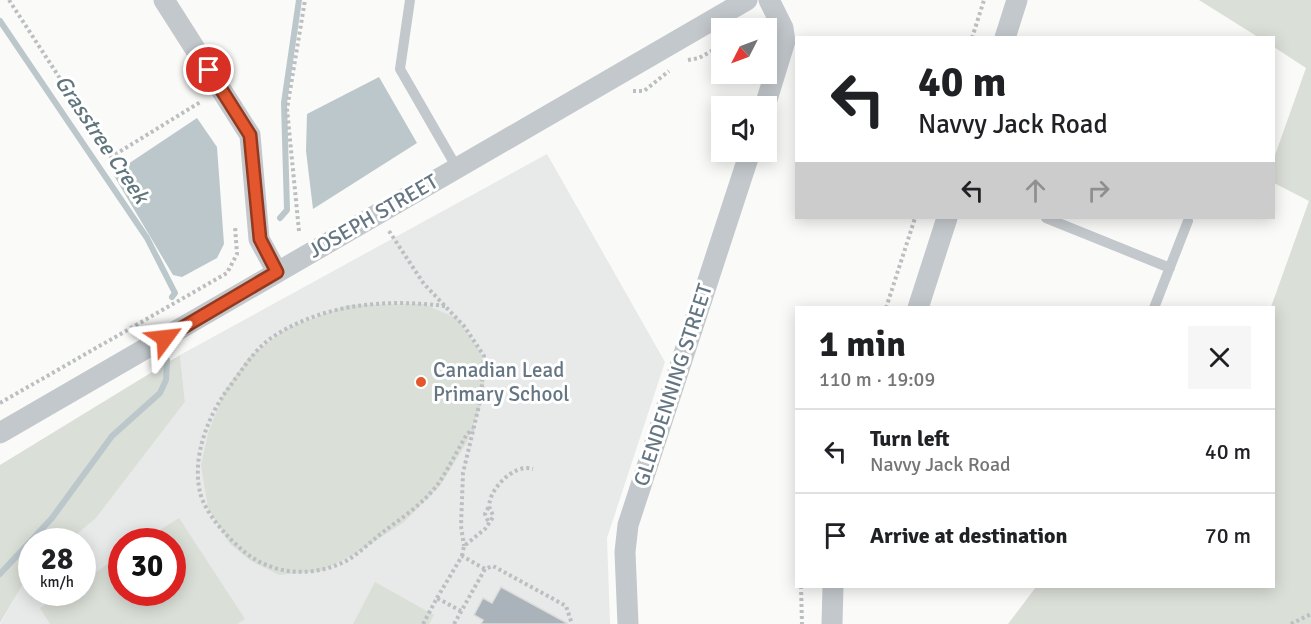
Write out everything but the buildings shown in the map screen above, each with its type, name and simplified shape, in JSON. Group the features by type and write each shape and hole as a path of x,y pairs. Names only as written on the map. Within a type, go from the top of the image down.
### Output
{"street":[{"path":"164,0 250,135 260,239 277,272"},
{"name":"JOSEPH STREET","path":"0,434 747,0"},
{"path":"768,96 785,41 783,28 769,0"},
{"path":"1006,36 1017,0"},
{"name":"GLENDENNING STREET","path":"628,624 626,552 628,525 747,162"},
{"path":"919,306 947,219"},
{"path":"832,624 834,588"}],"lane":[{"path":"410,0 400,69 457,168"},
{"path":"1048,219 1170,268"},
{"path":"1155,306 1188,221"}],"path":[{"path":"9,0 111,157 201,99 207,108"},
{"path":"299,231 287,109 305,0"},
{"path":"973,36 984,0"},
{"path":"887,306 915,219"},
{"path":"0,403 227,273 237,254 234,220"},
{"path":"388,230 424,284 476,342 484,356 481,397 463,473 461,496 464,546 462,556 423,624"},
{"path":"445,306 361,304 316,316 274,336 252,357 218,403 206,426 200,457 199,490 206,506 231,540 258,563 288,572 320,570 353,556 420,503 441,480 467,434 473,429"},
{"path":"464,546 485,529 488,521 493,517 490,504 503,478 516,469 533,469"},
{"path":"462,556 485,569"},
{"path":"454,624 485,569 493,566 566,606 572,624"},
{"path":"801,588 802,624"},
{"path":"437,598 461,611"},
{"path":"1291,624 1311,614"}],"shaded area":[{"path":"1199,0 1311,0 1311,624 1008,624 1035,588 1275,588 1275,306 1271,306 1309,201 1275,184 1275,155 1306,68 1275,48 1275,36 1256,36"},
{"path":"379,77 417,143 313,209 306,151 307,114"},
{"path":"197,118 217,147 224,244 217,258 182,277 173,275 113,174"},
{"name":"Canadian Lead Primary School","path":"547,154 665,362 607,538 610,624 0,624 18,593 18,606 96,606 96,528 84,528 96,518 185,402 180,355"},
{"path":"424,304 458,319 482,355 485,394 467,442 440,486 403,523 355,554 321,571 279,575 251,561 230,544 208,508 201,465 208,433 225,390 249,357 286,329 348,305"},
{"path":"180,355 185,402 96,518 84,528 18,528 18,593 0,623 0,465"},
{"path":"179,518 186,528 163,528"},
{"path":"186,529 245,619 237,624 50,624 40,608 43,606 96,606 96,572 108,564 108,606 186,606"},
{"path":"375,582 434,615 429,624 353,624"}],"waterway":[{"path":"280,218 287,210 284,103 299,0"},
{"name":"Grasstree Creek","path":"0,21 147,238 175,293 172,297"},
{"path":"0,574 52,518 112,436 160,393 166,380 167,360"}],"place":[{"name":"Canadian Lead Primary School","path":"421,382"}],"route":[{"path":"165,338 277,272 263,248 258,229 250,135 209,70"}]}
